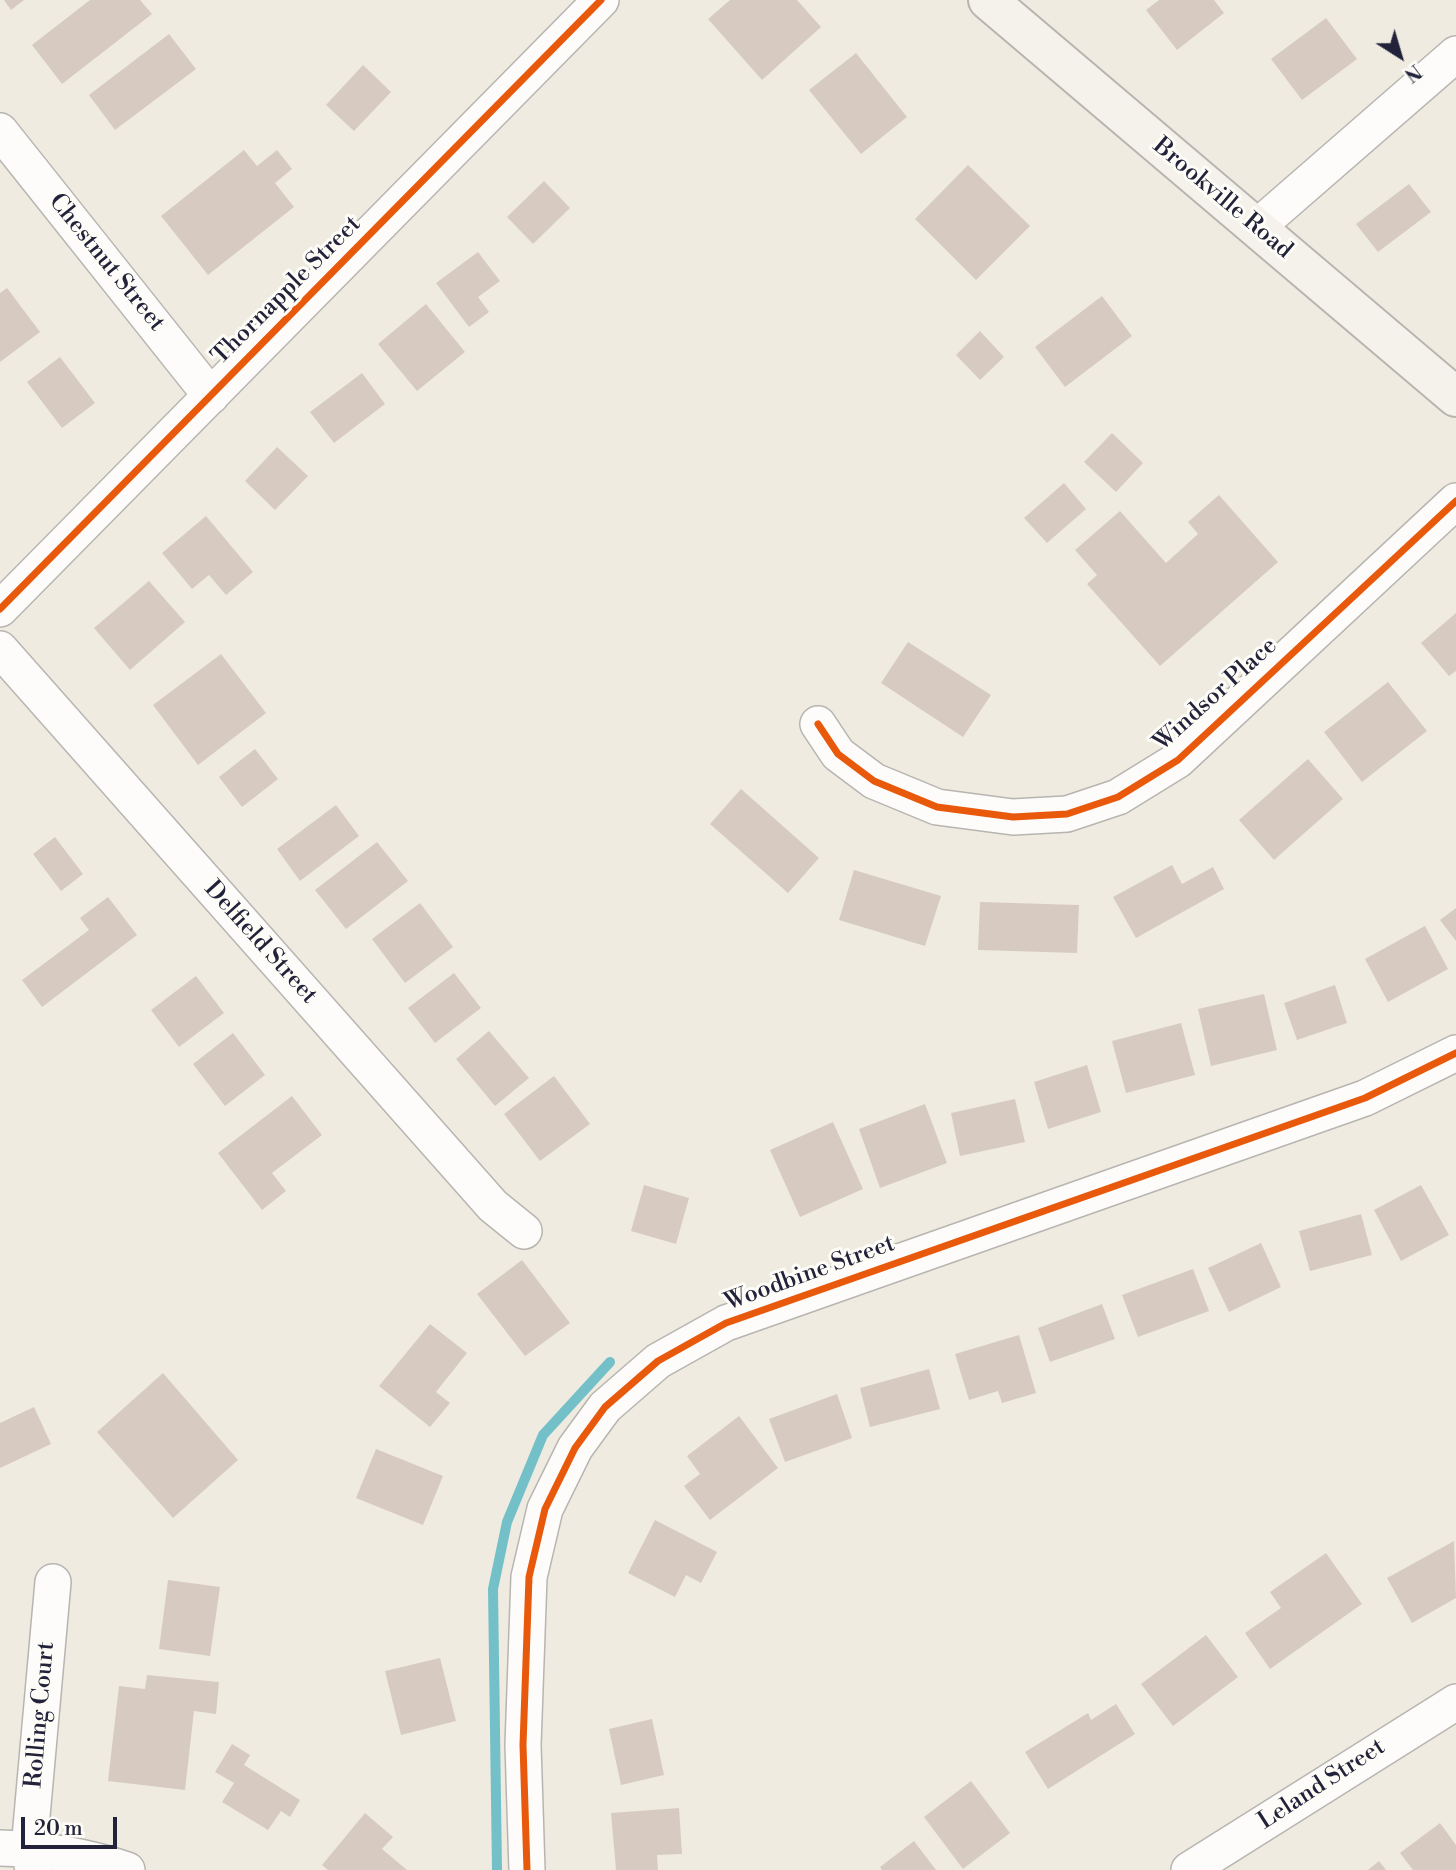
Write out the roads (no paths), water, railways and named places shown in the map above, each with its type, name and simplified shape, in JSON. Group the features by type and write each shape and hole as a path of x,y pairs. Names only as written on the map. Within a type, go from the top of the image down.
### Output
{"main road":[{"name":"Brookville Road","path":"988,0 1456,397"}],"street":[{"name":"Thornapple Street","path":"0,609 601,0"},
{"path":"1256,228 1456,54"},
{"name":"Chestnut Street","path":"0,131 211,396"},
{"name":"Windsor Place","path":"818,724 838,754 874,781 937,807 1027,816 1068,814 1118,797 1178,760 1456,501"},
{"name":"Delfield Street","path":"0,649 494,1206 524,1231"},
{"name":"Woodbine Street","path":"527,1870 523,1745 529,1577 545,1508 575,1447 605,1407 658,1361 726,1323 1365,1098 1456,1053"},
{"name":"Rolling Court","path":"21,1856 53,1582"},
{"name":"Leland Street","path":"1189,1870 1456,1702"},
{"path":"21,1856 95,1859 127,1870"}],"waterway":[{"path":"497,1870 493,1589 507,1522 543,1435 610,1362"}]}
